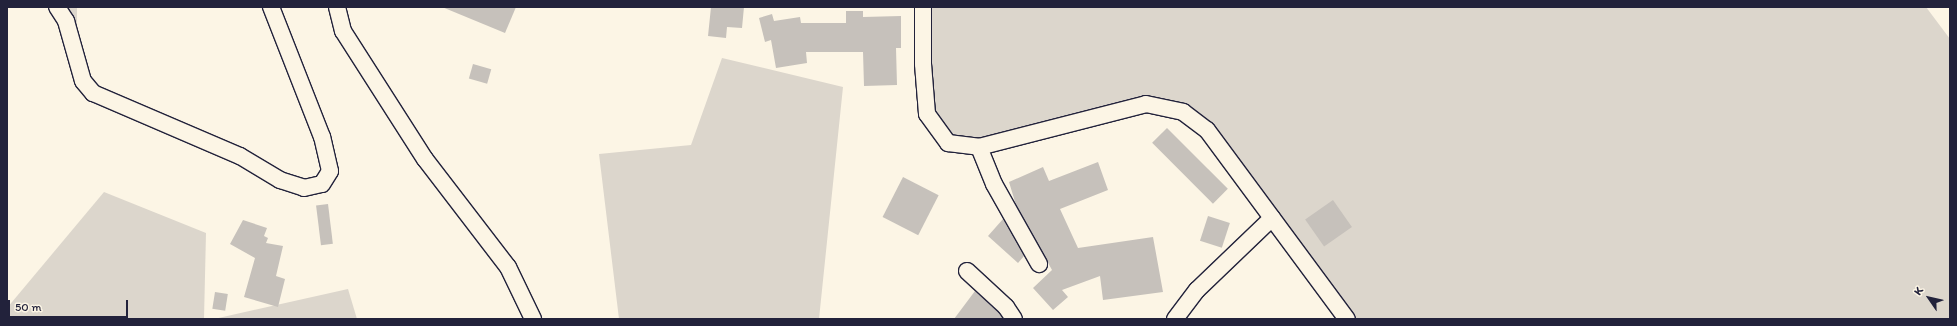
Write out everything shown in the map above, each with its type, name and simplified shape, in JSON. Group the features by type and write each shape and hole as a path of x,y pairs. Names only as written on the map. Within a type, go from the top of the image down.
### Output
{"street":[{"path":"57,7 66,21 83,81 93,93 240,156 280,180 304,188 322,184 330,170 322,137 271,7"},
{"path":"337,7 343,31 425,159 508,267 533,319"},
{"path":"923,7 923,64 927,114 948,143 979,147 1146,104 1183,112 1207,130 1347,319"},
{"path":"979,147 994,184 1039,264"},
{"path":"1175,319 1197,290 1272,218"},
{"path":"967,271 1006,307 1014,319"}],"shaded area":[{"path":"55,7 77,7 77,60"},
{"path":"918,7 1926,7 1950,39 1950,319 1347,319 1207,130 1146,104 979,147 936,126"},
{"path":"722,58 843,87 819,319 619,319 599,154 691,145"},
{"path":"104,192 206,233 204,319 7,319 7,308"},
{"path":"348,289 357,319 214,319"}],"building":[{"path":"442,7 516,7 505,33"},
{"path":"711,7 744,7 742,28 727,27 726,38 708,36"},
{"path":"846,11 863,11 863,17 901,16 901,48 896,48 897,85 864,86 863,52 806,52 807,63 776,68 771,40 765,42 759,18 772,14 774,21 800,17 801,23 846,23"},
{"path":"473,64 491,69 487,84 469,78"},
{"path":"1167,128 1228,189 1213,204 1152,143"},
{"path":"1098,162 1108,190 1060,209 1078,248 1153,237 1163,292 1103,300 1100,276 1062,290 1068,297 1053,310 1033,288 1052,270 1016,205 1009,182 1043,167 1049,181"},
{"path":"903,177 939,195 918,235 883,217"},
{"path":"1333,200 1352,227 1324,247 1305,220"},
{"path":"328,204 333,244 321,245 316,205"},
{"path":"1208,216 1230,223 1222,248 1200,241"},
{"path":"1003,219 1024,256 1018,263 988,236"},
{"path":"243,220 267,228 264,236 268,238 266,243 283,246 276,276 285,279 278,307 244,297 255,258 230,244"},
{"path":"975,291 999,313 1003,319 954,319"},
{"path":"215,292 228,294 225,311 212,309"}]}
